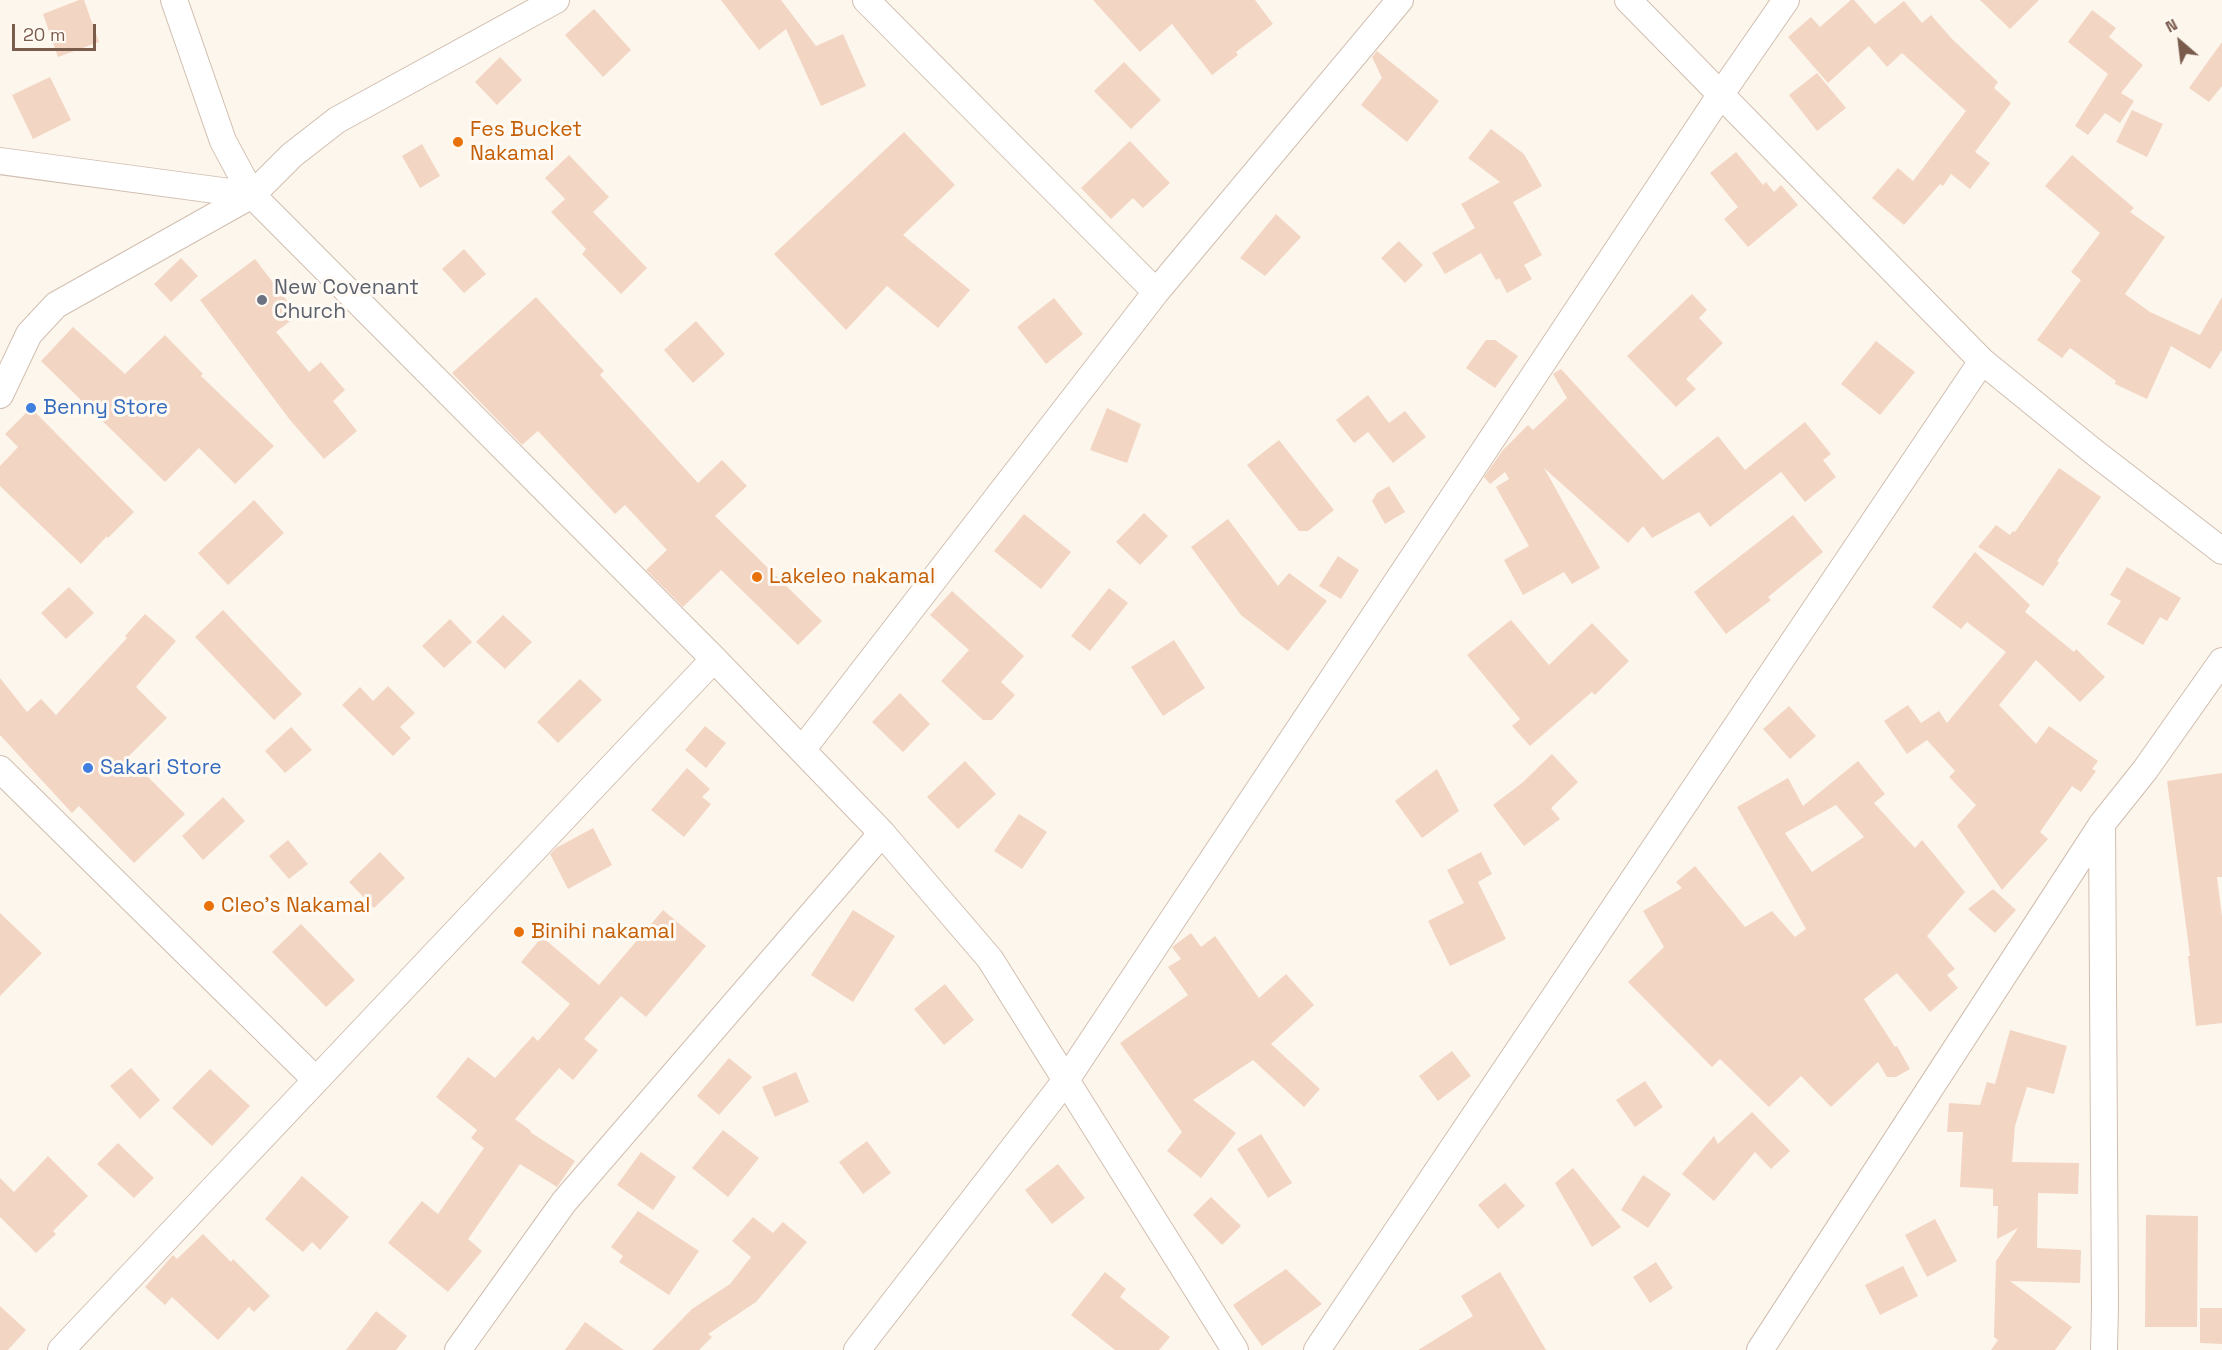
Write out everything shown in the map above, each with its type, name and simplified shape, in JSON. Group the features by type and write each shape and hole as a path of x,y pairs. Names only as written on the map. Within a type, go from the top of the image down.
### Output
{"street":[{"path":"174,0 223,141 252,195 714,658 882,833 990,959 1235,1350"},
{"path":"0,395 28,334 56,305 252,195 292,155 337,120 556,0"},
{"path":"866,0 1156,292"},
{"path":"802,750 1156,292 1400,0"},
{"path":"1628,0 1982,361 2094,452 2222,551"},
{"path":"857,1350 1066,1080 1721,94 1786,0"},
{"path":"0,161 252,195"},
{"path":"1317,1350 1982,361"},
{"path":"61,1350 714,658"},
{"path":"1760,1350 2103,824 2145,770 2222,661"},
{"path":"0,769 316,1080"},
{"path":"2103,824 2105,1282 2103,1350"},
{"path":"458,1350 564,1202 882,833"}],"building":[{"path":"84,0 99,42 58,57 43,14"},
{"path":"721,0 781,0 816,46 843,34 866,86 821,106 786,29 759,50"},
{"path":"1093,0 1255,0 1273,24 1236,52 1238,55 1212,75 1172,24 1140,52"},
{"path":"1851,0 1854,0 1875,24 1904,1 1922,23 1931,15 1952,39 1998,82 1994,88 2011,103 1975,152 1990,163 1970,189 1951,174 1943,186 1940,184 1904,225 1872,198 1898,168 1913,181 1966,111 1902,53 1887,67 1869,46 1828,83 1788,37 1811,17 1820,27"},
{"path":"1980,0 2039,0 2010,29"},
{"path":"594,9 631,50 603,77 565,35"},
{"path":"2092,10 2116,28 2109,37 2143,65 2121,93 2134,101 2120,123 2105,113 2088,135 2075,126 2108,74 2068,42"},
{"path":"2222,42 2222,86 2209,102 2189,88"},
{"path":"1377,51 1439,101 1407,142 1361,105 1382,78 1372,57"},
{"path":"500,57 522,80 497,105 475,82"},
{"path":"1124,62 1161,100 1131,129 1094,91"},
{"path":"1817,73 1846,108 1817,131 1789,95"},
{"path":"50,77 71,120 33,139 12,95"},
{"path":"2132,110 2163,124 2147,157 2116,142"},
{"path":"1491,129 1524,154 1542,186 1513,202 1542,255 1524,265 1532,279 1507,293 1499,278 1496,280 1481,253 1445,274 1432,253 1475,228 1461,204 1500,182 1468,158"},
{"path":"904,132 955,185 903,235 970,290 938,328 887,286 846,330 774,254"},
{"path":"1130,141 1170,183 1143,208 1133,198 1111,219 1081,188"},
{"path":"422,144 440,176 420,188 402,156"},
{"path":"1736,152 1763,185 1766,182 1774,192 1781,185 1798,205 1748,247 1724,219 1738,207 1710,173"},
{"path":"569,155 609,197 593,212 647,268 621,294 582,254 586,249 551,212 565,199 545,178"},
{"path":"2072,155 2134,208 2130,212 2165,237 2125,294 2150,312 2200,335 2222,297 2222,350 2210,369 2171,346 2147,399 2115,384 2116,381 2070,348 2062,358 2037,340 2081,280 2071,272 2100,233 2045,186"},
{"path":"1276,214 1301,237 1265,276 1240,258"},
{"path":"1399,241 1423,265 1405,283 1381,258"},
{"path":"464,249 486,274 464,293 442,269"},
{"path":"181,258 198,276 171,302 154,284"},
{"path":"255,259 298,315 276,332 309,372 321,362 345,390 333,401 357,431 324,459 290,420 200,300"},
{"path":"1692,294 1707,310 1699,318 1723,343 1686,379 1696,389 1676,407 1627,356"},
{"path":"536,297 604,371 600,375 698,483 722,460 747,486 715,516 822,621 798,645 721,570 683,607 646,570 667,550 625,505 615,514 538,431 522,445 452,373"},
{"path":"1054,298 1083,334 1046,364 1017,327"},
{"path":"696,321 725,354 693,383 664,350"},
{"path":"73,327 125,374 165,335 203,374 201,376 274,446 235,484 199,448 165,482 41,361"},
{"path":"1486,340 1495,340 1518,356 1495,388 1466,368"},
{"path":"1876,341 1915,372 1880,415 1841,384"},
{"path":"1561,369 1663,480 1718,436 1745,470 1805,422 1831,454 1823,460 1836,477 1805,502 1781,472 1710,527 1699,512 1652,538 1643,526 1628,543 1544,468 1600,568 1572,584 1564,572 1523,595 1504,560 1529,546 1496,487 1509,479 1505,472 1490,484 1484,477 1503,450 1528,425 1533,430 1567,398 1553,374"},
{"path":"1368,395 1389,423 1405,411 1426,437 1393,463 1368,432 1354,443 1336,420"},
{"path":"31,408 134,512 81,564 0,486 0,466 18,447 5,434"},
{"path":"1107,408 1141,424 1127,463 1090,450"},
{"path":"1279,440 1334,510 1308,531 1299,531 1247,465"},
{"path":"2059,468 2101,497 2057,561 2059,563 2043,586 1978,547 1996,525 2010,535 2013,531 2015,532"},
{"path":"1389,486 1405,512 1385,524 1372,501 1377,493"},
{"path":"254,500 284,533 228,585 198,553"},
{"path":"1144,513 1168,536 1140,565 1116,542"},
{"path":"1024,514 1071,552 1041,589 994,551"},
{"path":"1793,515 1823,552 1768,597 1771,600 1726,634 1694,592"},
{"path":"1228,519 1278,586 1289,573 1327,601 1288,651 1241,615 1191,547"},
{"path":"1975,552 2030,605 2025,612 2074,652 2076,649 2105,677 2080,702 2036,660 1999,705 2036,744 2049,726 2098,761 2092,769 2096,771 2081,792 2072,786 2040,832 2048,839 2002,890 1957,826 1976,805 1949,777 1955,771 1927,740 1907,754 1884,721 1908,705 1921,723 1939,711 1947,723 2006,652 1967,622 1961,629 1932,607"},
{"path":"1338,556 1359,570 1341,599 1319,586"},
{"path":"2127,567 2181,598 2167,621 2160,617 2143,645 2107,624 2121,601 2110,595"},
{"path":"69,587 94,613 66,639 41,613"},
{"path":"1109,588 1128,603 1090,651 1071,636"},
{"path":"952,591 1024,656 1001,682 1015,695 992,720 983,720 941,681 969,650 930,615"},
{"path":"223,610 302,694 274,720 195,637"},
{"path":"145,614 176,641 136,687 167,718 128,757 185,814 134,863 79,806 72,813 0,735 0,678 27,712 41,699 56,715 127,638 125,636"},
{"path":"503,615 532,642 505,669 476,642"},
{"path":"450,619 472,642 444,668 422,646"},
{"path":"1511,620 1549,665 1592,623 1629,661 1595,695 1592,692 1530,746 1512,726 1520,719 1467,655"},
{"path":"1174,640 1205,688 1163,716 1131,667"},
{"path":"580,679 602,700 558,743 537,722"},
{"path":"388,686 415,713 400,727 411,738 393,756 342,705 360,687 373,701"},
{"path":"900,693 930,724 903,752 872,722"},
{"path":"1789,706 1816,736 1790,759 1763,729"},
{"path":"705,726 726,743 706,768 685,750"},
{"path":"291,727 312,750 285,773 265,751"},
{"path":"1552,754 1578,782 1551,808 1560,819 1524,846 1493,805 1522,783"},
{"path":"965,761 996,794 958,829 927,797"},
{"path":"1858,761 1885,794 1874,803 1915,848 1922,840 1965,892 1927,936 1955,969 1947,975 1958,988 1930,1012 1897,973 1864,999 1910,1069 1896,1077 1887,1077 1878,1062 1831,1107 1801,1076 1769,1107 1720,1059 1712,1067 1628,982 1664,947 1643,911 1682,888 1676,882 1695,866 1745,927 1772,911 1795,937 1806,929 1737,807 1788,778 1803,806","holes":["1836,805 1864,837 1812,872 1785,833"]},
{"path":"687,768 710,789 702,797 711,804 684,837 651,810"},
{"path":"1437,769 1459,811 1422,838 1395,801"},
{"path":"2222,773 2222,877 2217,877 2222,917 2222,1023 2196,1026 2188,956 2190,956 2167,781"},
{"path":"223,797 245,821 203,860 182,836"},
{"path":"1019,814 1047,832 1022,869 994,851"},
{"path":"593,828 612,865 568,889 550,854 556,848"},
{"path":"288,840 308,864 289,879 269,856"},
{"path":"380,852 405,878 374,908 349,882"},
{"path":"1481,852 1492,874 1478,882 1506,939 1450,966 1428,921 1464,903 1447,870"},
{"path":"1993,889 2016,910 1995,933 1968,909"},
{"path":"663,910 706,946 646,1017 621,996 584,1039 598,1050 573,1080 559,1068 515,1119 530,1132 575,1161 557,1187 520,1164 468,1239 482,1251 448,1292 388,1243 422,1201 438,1214 484,1148 471,1138 477,1130 436,1097 468,1057 495,1078 533,1036 538,1041 570,1004 521,962 542,937 599,985"},
{"path":"853,910 895,936 853,1002 811,975"},
{"path":"0,913 42,953 0,996"},
{"path":"301,924 355,980 326,1007 272,952"},
{"path":"1191,933 1201,947 1215,936 1259,998 1286,974 1314,1005 1271,1044 1320,1089 1304,1107 1253,1060 1193,1100 1236,1133 1201,1178 1167,1151 1182,1132 1120,1043 1188,995 1168,967 1181,959 1172,947"},
{"path":"945,984 974,1020 944,1045 914,1009"},
{"path":"2010,1030 2067,1046 2054,1094 2027,1087 2015,1126 2012,1162 2079,1163 2078,1194 2038,1193 2037,1248 2081,1250 2080,1283 2010,1281 2072,1327 2055,1350 1991,1350 1998,1340 1994,1337 1996,1261 2018,1228 1997,1239 1998,1206 1993,1206 1993,1189 1960,1187 1963,1132 1947,1132 1949,1103 1980,1105 1987,1082 1995,1084"},
{"path":"1452,1051 1471,1076 1438,1101 1419,1076"},
{"path":"729,1058 752,1077 719,1115 697,1096"},
{"path":"131,1068 160,1100 140,1119 110,1086"},
{"path":"210,1069 250,1106 212,1146 172,1108"},
{"path":"796,1072 809,1102 775,1117 762,1087"},
{"path":"1645,1081 1663,1107 1635,1127 1616,1100"},
{"path":"1752,1112 1790,1151 1771,1169 1755,1152 1714,1201 1682,1174 1714,1136 1718,1144"},
{"path":"723,1130 759,1158 728,1197 692,1168"},
{"path":"1261,1134 1292,1183 1268,1198 1237,1149"},
{"path":"867,1141 891,1173 863,1194 839,1162"},
{"path":"118,1143 154,1178 134,1198 97,1164"},
{"path":"641,1152 676,1177 653,1210 617,1185"},
{"path":"48,1156 88,1196 53,1231 56,1234 36,1253 0,1217 0,1178 14,1192"},
{"path":"1058,1164 1085,1198 1052,1224 1025,1190"},
{"path":"1573,1168 1621,1227 1592,1247 1555,1183"},
{"path":"1643,1175 1671,1194 1648,1228 1621,1210"},
{"path":"302,1176 349,1217 320,1250 312,1242 303,1252 265,1219"},
{"path":"1505,1183 1525,1206 1498,1229 1478,1205"},
{"path":"1211,1197 1241,1226 1222,1245 1193,1215"},
{"path":"638,1211 699,1251 669,1295 619,1262 623,1256 611,1247"},
{"path":"2146,1215 2198,1216 2197,1327 2145,1327"},
{"path":"753,1217 773,1233 783,1222 807,1242 756,1302 708,1334 712,1337 699,1350 652,1350 692,1309 730,1284 751,1257 732,1241"},
{"path":"1935,1219 1957,1261 1927,1277 1905,1235"},
{"path":"203,1234 231,1262 233,1259 270,1296 254,1312 249,1307 218,1340 172,1297 165,1305 145,1287 173,1255 177,1259"},
{"path":"1656,1262 1673,1288 1650,1303 1633,1277"},
{"path":"1903,1266 1918,1296 1880,1315 1865,1285"},
{"path":"1286,1269 1322,1304 1262,1346 1233,1305"},
{"path":"1105,1272 1126,1289 1120,1297 1170,1337 1159,1350 1115,1350 1071,1315"},
{"path":"1500,1272 1546,1350 1418,1350 1473,1316 1461,1296"},
{"path":"0,1306 26,1330 8,1350 0,1350"},
{"path":"2200,1308 2222,1308 2222,1344 2200,1343"},
{"path":"376,1311 407,1336 396,1350 346,1350"},
{"path":"585,1322 624,1350 565,1350"}],"place":[{"name":"Fes Bucket Nakamal","path":"458,142"},
{"name":"New Covenant Church","path":"262,300"},
{"name":"Benny Store","path":"31,408"},
{"name":"Lakeleo nakamal","path":"757,577"},
{"name":"Sakari Store","path":"88,768"},
{"name":"Cleo's Nakamal","path":"209,906"},
{"name":"Binihi nakamal","path":"519,932"}]}
